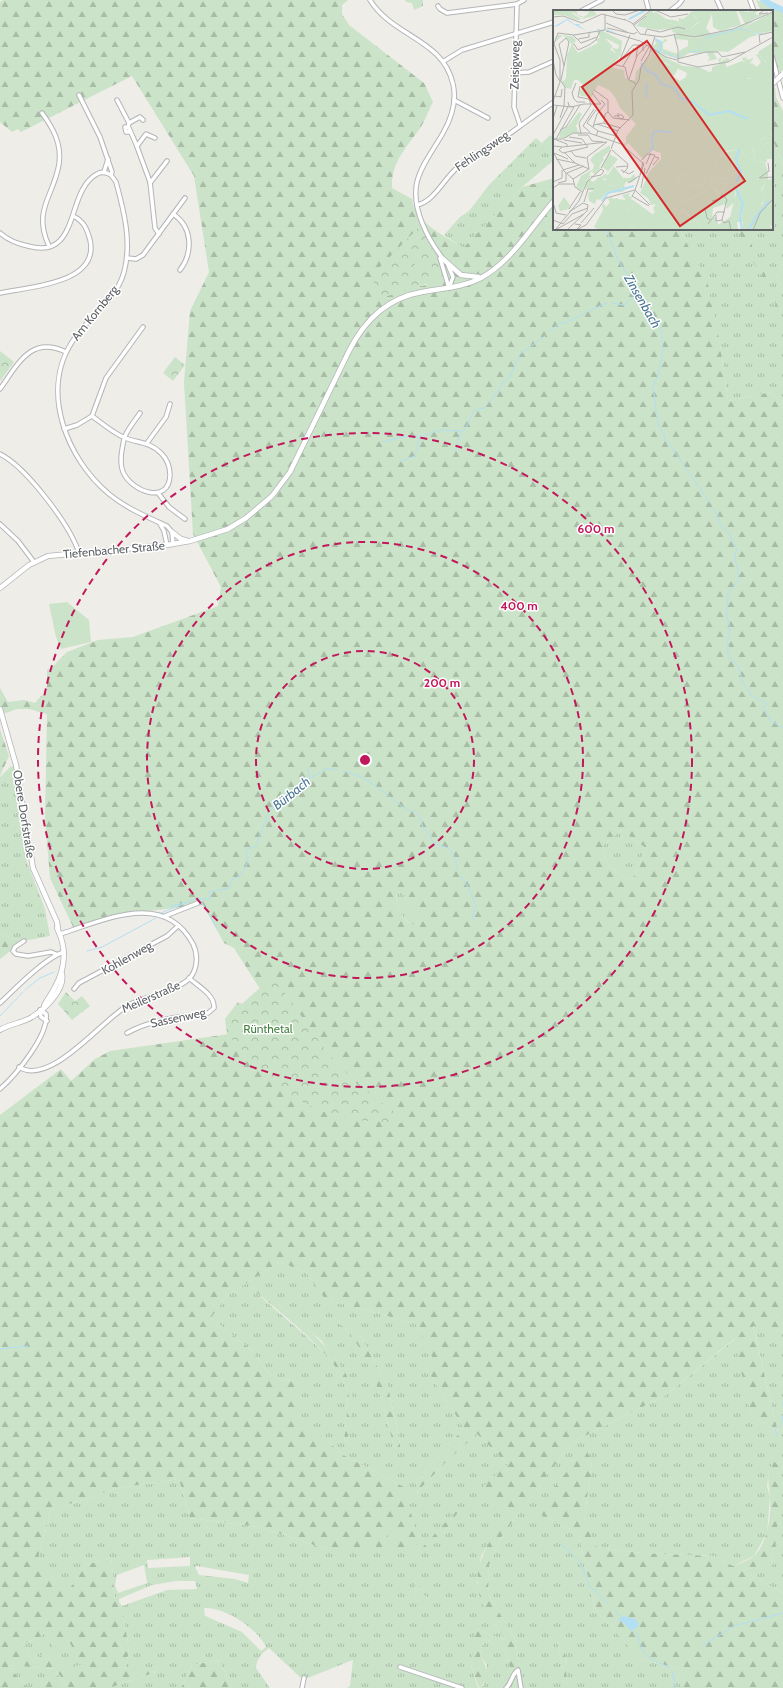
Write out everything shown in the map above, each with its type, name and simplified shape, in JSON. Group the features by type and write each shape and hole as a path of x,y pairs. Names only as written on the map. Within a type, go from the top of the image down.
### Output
{"street":[{"path":"438,6 447,13 517,4 524,0"},
{"path":"584,10 602,0"},
{"path":"646,0 649,10"},
{"path":"671,10 682,0"},
{"path":"717,0 722,10"},
{"path":"750,0 754,10"},
{"path":"372,1 391,23 432,49 444,61 454,86 452,113 447,126 422,169 417,182 417,205 423,223 441,257 453,274 449,288"},
{"name":"Zeisigweg","path":"517,4 514,107 520,125"},
{"path":"444,61 462,50 516,35 553,22"},
{"path":"773,60 783,98"},
{"path":"515,74 529,72 553,61"},
{"path":"773,83 783,74"},
{"name":"Am Kornberg","path":"79,96 100,136 112,172 111,175 116,182 124,213 128,237 127,258 118,288 108,302 82,328 66,352 60,372 58,405 64,429 78,459 97,484 120,502 167,526 172,532"},
{"path":"117,100 128,125 129,132 137,146 150,183 155,228 159,234"},
{"path":"454,100 488,118"},
{"name":"Fehlingsweg","path":"417,205 425,203 431,198 444,179 459,165 553,103"},
{"path":"42,113 51,126 59,153 59,165 43,213 44,231 49,246"},
{"path":"128,125 140,117 143,120"},
{"path":"137,146 146,134 155,138"},
{"path":"104,172 108,159"},
{"path":"150,183 167,162"},
{"path":"0,233 14,242 32,247 49,246 57,243 64,237 70,228 79,196 85,186 94,175 104,172 111,175"},
{"path":"127,258 136,258 142,255 185,198"},
{"name":"Tiefenbacher Straße","path":"0,588 34,562 48,556 174,544 209,536 235,525 267,501 290,472 349,351 365,324 378,312 401,298 465,284 481,277 503,262 552,203"},
{"path":"173,214 179,218 186,227 190,242 189,252 185,263 180,270"},
{"path":"0,293 62,280 81,270 91,253 91,243 87,229 80,220 74,216"},
{"path":"441,257 461,275 481,277"},
{"path":"441,257 449,288"},
{"path":"64,429 77,425 92,416 106,378 143,327"},
{"path":"0,389 26,355 33,350 48,346 66,352"},
{"path":"147,443 166,417 170,404"},
{"path":"92,416 114,432 125,438 147,443 162,455 169,467 169,484 163,491 158,493 143,491 128,480 123,472 121,463 125,438 140,413"},
{"path":"0,454 13,461 44,496 70,533 79,553"},
{"path":"158,493 168,506 185,519"},
{"path":"158,522 164,531 166,545"},
{"path":"0,524 18,541 34,562"},
{"path":"172,532 181,539 190,541"},
{"path":"172,532 174,544"},
{"name":"Obere Dorfstraße","path":"0,709 16,765 33,868 60,934 60,942 64,952 62,972 63,978 58,991 32,1017 0,1031"},
{"path":"165,916 198,903"},
{"name":"Meilerstraße","path":"20,1067 30,1072 48,1066 73,1051 119,1011 137,1001 177,986 189,978 196,963 196,953 188,936 165,916 147,912 130,912 60,934"},
{"name":"Kohlenweg","path":"74,989 80,983 167,936 178,926"},
{"path":"24,941 15,947 13,951 16,954 28,956 51,952 56,954"},
{"path":"0,1002 56,954 64,952"},
{"name":"Sassenweg","path":"127,1034 139,1026 157,1021 208,1013 212,1011 214,1008 213,1001 208,994 189,978"},
{"path":"0,1088 20,1067 42,1035 47,1020 46,1014 38,1012"},
{"path":"400,1667 462,1688"},
{"path":"506,1688 511,1682 513,1674 518,1670 521,1688"},
{"path":"302,1688 304,1678"}],"green space":[{"path":"3,0 348,0 342,5 342,14 349,25 424,83 433,102 422,125 401,154 394,169 392,178 392,188 412,199 414,207 424,222 463,248 522,187 553,178 553,230 680,230 707,280 720,344 728,401 771,392 783,408 783,1332 753,1326 778,1432 751,1415 734,1339 666,1395 571,1443 502,1536 489,1565 488,1594 515,1639 524,1688 516,1688 505,1650 486,1639 481,1648 480,1656 487,1672 483,1685 479,1688 471,1665 475,1634 478,1630 505,1640 486,1611 480,1597 478,1570 487,1546 509,1511 483,1486 508,1464 477,1434 447,1461 414,1495 417,1481 464,1428 426,1368 434,1361 417,1324 325,1299 306,1272 280,1262 227,1295 211,1318 249,1348 270,1375 298,1383 298,1417 345,1456 404,1487 416,1532 416,1549 326,1549 260,1527 190,1518 179,1479 118,1488 51,1510 38,1559 66,1594 86,1565 111,1557 115,1600 123,1613 129,1650 125,1670 150,1670 156,1672 109,1688 69,1688 55,1669 8,1665 27,1688 0,1688 0,1115 61,1069 71,1081 95,1059 110,1051 229,1034 260,989 234,948 224,943 203,905 139,912 75,931 50,878 45,819 47,714 29,709 17,709 3,714 0,706 0,688 8,702 24,700 35,703 47,692 47,670 67,652 98,640 133,637 218,606 221,587 193,534 184,382 190,311 209,272 194,176 132,76 21,132 18,129 12,132 0,122 0,2","holes":["432,241 427,285 414,287 381,298","621,830 646,848 632,881 612,868 606,860 602,846","402,892 419,923 411,925 401,915 397,906 396,897 397,893","45,1633 53,1648 68,1639 81,1665 75,1667 65,1667 57,1663 45,1653 33,1661 23,1644 38,1638"]},
{"path":"405,0 423,0 423,6 414,10 412,3 406,2"},
{"path":"756,0 783,13 783,70 779,73 773,54 773,10 761,10"},
{"path":"775,87 776,97 783,111 783,163 773,140 773,88"},
{"path":"553,135 553,161 522,187 463,248 444,235 460,217 469,211 489,185 536,138 542,143 549,136"},
{"path":"773,140 783,163 783,264 776,274 783,293 783,408 771,392 728,401 720,344 689,247 680,230 773,230"},
{"path":"423,223 440,255 446,278 381,298 371,276"},
{"path":"738,230 744,230 759,261 777,303 781,319 772,294 745,248"},
{"path":"416,248 425,265 417,269 408,252"},
{"path":"783,264 783,293 776,274"},
{"path":"0,351 14,362 0,381"},
{"path":"175,357 185,365 173,381 163,373"},
{"path":"67,602 89,620 91,642 61,649 56,637 49,604"},
{"path":"0,729 9,756 0,776"},
{"path":"15,766 17,802 27,862 45,909 50,936 23,941 0,934 0,777 10,767"},
{"path":"621,830 646,848 632,881 612,868 606,860 602,846"},
{"path":"402,892 419,923 411,925 399,910 396,897 397,893"},
{"path":"0,934 23,941 0,959"},
{"name":"Rünthetal","path":"273,976 326,1051 358,1085 400,1117 402,1123 353,1120 330,1114 312,1107 282,1090 227,1034 225,1019 238,1002 242,1004"},
{"path":"66,992 75,1001 82,996 90,1006 72,1020 58,1004"},
{"path":"280,1262 306,1272 325,1299 417,1324 435,1361 426,1368 464,1428 417,1481 415,1494 447,1461 477,1434 508,1464 509,1511 481,1556 477,1583 485,1609 505,1640 478,1630 471,1665 478,1688 347,1688 350,1686 353,1660 305,1679 304,1688 300,1688 302,1679 269,1648 260,1656 256,1668 270,1688 232,1688 219,1660 192,1665 181,1688 109,1688 156,1672 150,1670 125,1670 129,1650 123,1613 115,1600 111,1557 86,1565 66,1595 38,1559 51,1510 118,1488 179,1479 190,1518 260,1527 326,1549 404,1487 345,1456 297,1417 298,1383 270,1375 249,1348 211,1318 227,1295","holes":["252,1287 270,1298 322,1341 352,1390 347,1443 344,1442 347,1390 342,1376 320,1349","335,1318 357,1330 388,1386 401,1449 394,1447 378,1388 366,1359 351,1334","457,1512 457,1513 443,1534 444,1526","190,1557 190,1566 148,1568 147,1560","144,1565 147,1583 118,1593 115,1585 117,1575","197,1566 249,1575 248,1583 235,1579 199,1575 195,1567","416,1577 424,1595 431,1602 415,1600","176,1581 195,1581 197,1589 167,1590 122,1606 119,1599 152,1585","204,1608 221,1611 240,1620 248,1626 262,1640 266,1647 261,1651 242,1632 205,1616"]},
{"path":"251,1287 278,1303 294,1316 326,1347 339,1363 348,1378 352,1390 352,1409 347,1443 344,1442 347,1390 342,1377 321,1349"},
{"path":"334,1317 357,1330 388,1386 401,1450 394,1447 378,1389 366,1361 349,1332"},
{"path":"753,1325 783,1332 783,1593 743,1571 761,1565 773,1566 772,1559 776,1542 769,1472 767,1486 770,1497 767,1533 754,1556 733,1566 714,1556 641,1553 597,1547 584,1522 592,1461 541,1515 579,1533 594,1607 640,1659 681,1669 681,1688 567,1688 565,1651 557,1641 564,1674 563,1688 524,1688 515,1639 488,1594 489,1565 502,1536 571,1443 666,1395 735,1339 751,1415 778,1432"},
{"path":"585,1448 592,1461 584,1521 597,1547 641,1553 714,1556 733,1566 753,1557 762,1545 768,1529 770,1512 768,1479 769,1470 774,1461 782,1470 776,1542 772,1559 773,1566 767,1569 761,1565 743,1571 783,1593 783,1688 681,1688 681,1669 640,1659 594,1607 579,1533 541,1515 551,1492"},
{"path":"455,1512 458,1512 443,1534 425,1550 421,1549"},
{"path":"407,1529 409,1540 389,1543 387,1532"},
{"path":"416,1576 424,1595 432,1603 415,1600"},
{"path":"45,1633 68,1639 82,1665 76,1667 61,1666 45,1653 33,1661 23,1644 38,1638"},
{"path":"486,1639 505,1650 516,1688 479,1688 484,1685 487,1665 480,1656 481,1648"},
{"path":"560,1639 565,1651 567,1688 563,1688 564,1674 557,1641"},
{"path":"219,1660 232,1688 181,1688 192,1665"},
{"path":"8,1665 55,1669 69,1688 66,1688 56,1673 40,1688 27,1688"},
{"path":"56,1673 66,1688 40,1688"}],"water":[{"path":"759,0 769,0 783,7 783,13 770,8"},
{"path":"624,1616 635,1619 639,1624 637,1628 630,1630 618,1619"}],"waterway":[{"name":"Zinsenbach","path":"606,230 618,260 629,277 636,295 644,308 658,321 661,328 663,349 659,373 652,389 654,393 657,420 659,422 658,424 665,437 664,439 670,445 710,503"},
{"path":"612,303 624,305 636,295"},
{"path":"549,331 561,323 565,323 607,303"},
{"path":"455,451 461,431 465,429 474,411 484,408 499,390 503,382 509,379 520,354 545,336"},
{"path":"383,442 407,436 419,437 440,430 460,431"},
{"path":"399,462 415,456 419,438"},
{"name":"Zinsenbach","path":"713,508 719,517 720,524 729,534 737,550 735,560 738,570 738,577 740,578 728,594 726,616 730,629 727,642 729,645 727,652 731,659 739,667 742,681 751,695 767,704 763,707 770,720 783,728"},
{"path":"308,768 309,778"},
{"name":"Bürbach","path":"161,913 195,899 209,899 209,892 229,888 232,880 239,876 244,870 248,862 246,851 256,846 269,811 278,801 303,781 324,770 337,770"},
{"name":"Bürbach","path":"343,771 365,779 409,811 414,811 420,817 423,828 431,835 432,841 448,848 454,856 458,870"},
{"name":"Bürbach","path":"460,875 467,885 476,905 472,917 475,920"},
{"path":"199,898 217,928"},
{"name":"Bürbach","path":"170,906 185,903"},
{"name":"Bürbach","path":"87,951 102,947 156,918"},
{"name":"Bürbach","path":"25,990 40,978 54,972"},
{"name":"Bürbach","path":"0,1016 23,992"},
{"path":"0,1349 28,1346"},
{"path":"783,1402 783,1407"},
{"path":"778,1438 775,1430 781,1424 783,1415"},
{"path":"561,1545 573,1554 580,1563 590,1588 597,1592 608,1604"},
{"path":"614,1610 622,1617"},
{"path":"702,1646 734,1626 783,1613"},
{"path":"631,1630 638,1634 642,1648 648,1656 670,1668"},
{"path":"673,1672 672,1678 675,1678 674,1680 676,1681 673,1688"}]}
